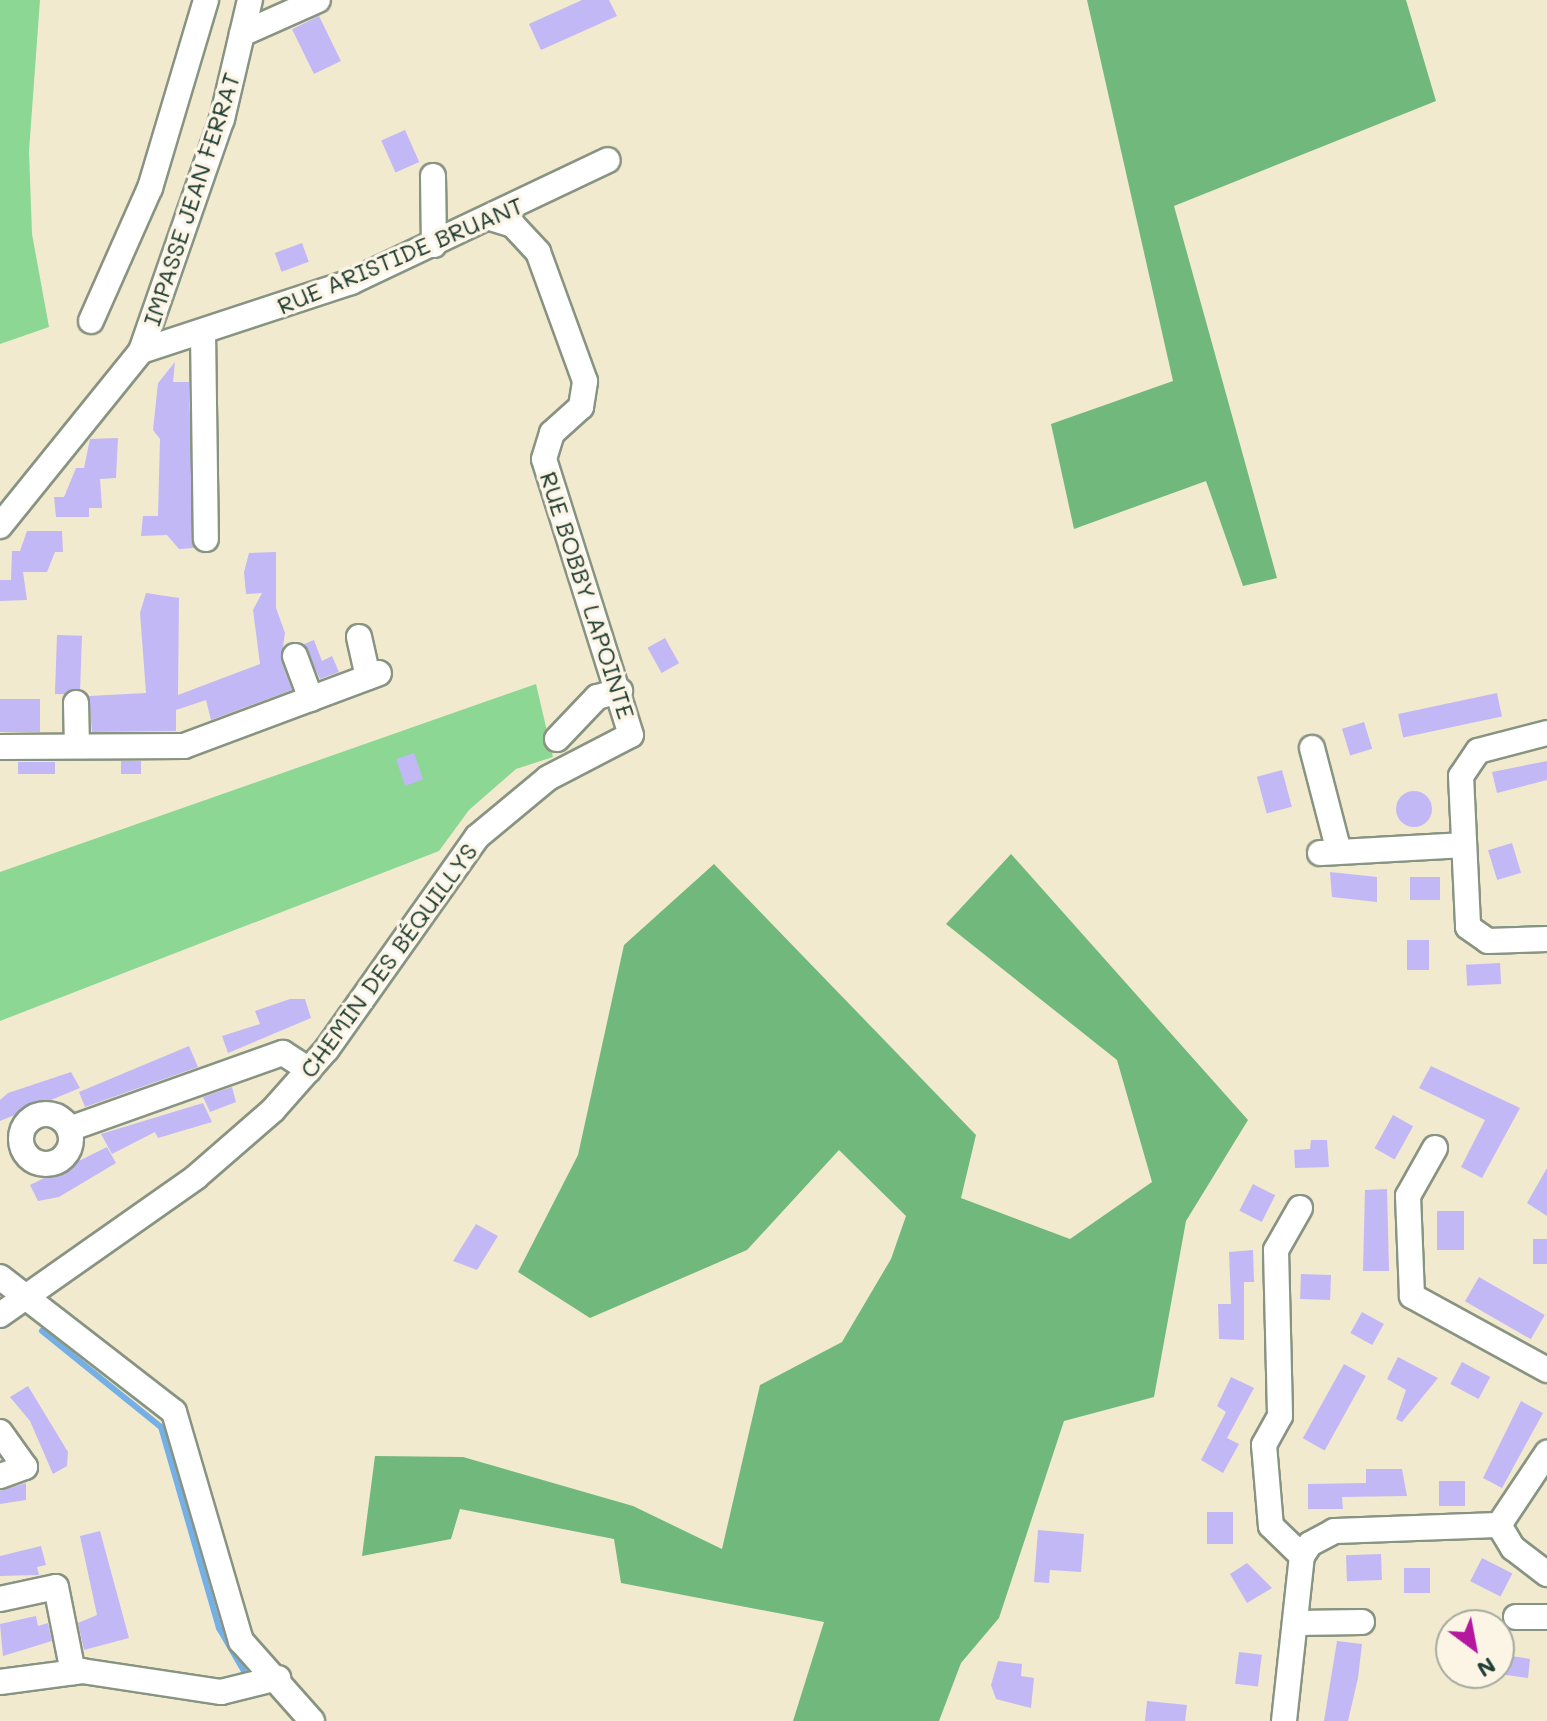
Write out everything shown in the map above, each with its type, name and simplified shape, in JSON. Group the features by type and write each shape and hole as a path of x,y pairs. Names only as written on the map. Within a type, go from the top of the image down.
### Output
{"street":[{"path":"91,321 150,188 206,0"},
{"name":"IMPASSE JEAN FERRAT","path":"141,351 222,119 250,0"},
{"path":"242,34 318,0"},
{"name":"RUE ARISTIDE BRUANT","path":"141,351 203,332 434,245 493,219 608,160"},
{"path":"433,176 434,245"},
{"name":"RUE BOBBY LAPOINTE","path":"493,219 513,225 538,252 585,381 581,407 552,433 544,459 620,691 631,735"},
{"path":"203,332 206,539"},
{"path":"0,526 141,351"},
{"path":"0,747 184,746 373,675 359,637"},
{"path":"295,656 311,699"},
{"path":"557,739 597,697 620,691"},
{"path":"76,703 77,746"},
{"path":"1547,733 1469,756 1461,776 1468,927 1488,941 1547,939"},
{"name":"CHEMIN DES BÉQUILLYS","path":"0,1315 196,1177 309,1070 477,837 548,778 631,735"},
{"path":"1312,748 1329,852 1462,845"},
{"path":"69,1129 283,1053 309,1070"},
{"path":"49,1114 69,1129 67,1152 55,1162 40,1163 11,1152 32,1118 49,1114"},
{"path":"1435,1148 1408,1196 1412,1296 1547,1370"},
{"path":"1300,1208 1276,1250 1280,1416 1264,1445 1271,1526 1302,1556"},
{"path":"0,1277 174,1412 241,1641 278,1678 312,1721"},
{"path":"0,1432 25,1467 0,1476"},
{"path":"1499,1525 1547,1453"},
{"path":"1284,1721 1302,1556 1334,1531 1499,1525"},
{"path":"1499,1525 1513,1548 1547,1574"},
{"path":"0,1599 56,1587 73,1672"},
{"path":"1516,1617 1547,1617"},
{"path":"1297,1623 1362,1622"},
{"path":"0,1682 73,1672 221,1692 278,1678"}],"green space":[{"path":"0,0 40,0 29,151 32,234 49,327 0,344"},
{"path":"1087,0 1406,0 1436,101 1174,206 1277,578 1243,586 1206,481 1074,529 1051,424 1173,381"},
{"path":"536,684 553,757 516,769 469,810 439,851 0,1021 0,872"},
{"path":"1011,854 1248,1120 1186,1221 1154,1397 1064,1421 999,1618 961,1663 939,1721 793,1721 824,1622 621,1583 614,1539 460,1509 451,1539 362,1556 375,1456 463,1457 633,1506 722,1549 760,1385 842,1342 891,1259 906,1216 839,1150 747,1250 590,1318 518,1272 578,1155 624,945 714,864 976,1135 961,1198 1070,1239 1152,1182 1117,1060 946,924"}],"building":[{"path":"582,0 609,0 617,16 541,50 529,24"},
{"path":"319,16 341,61 314,74 292,29"},
{"path":"405,130 419,162 395,173 381,141"},
{"path":"302,243 309,262 282,272 275,253"},
{"path":"175,362 173,382 189,382 194,548 179,549 167,535 141,536 143,516 158,516 160,439 153,430 158,383"},
{"path":"118,438 116,478 100,479 102,508 89,508 89,517 56,517 54,497 64,497 76,468 84,468 90,439"},
{"path":"27,531 62,531 63,552 55,552 47,572 23,572 27,600 0,601 0,580 11,580 12,551 20,551"},
{"path":"276,552 276,608 285,633 281,660 292,690 211,720 206,700 176,710 176,731 92,732 89,696 146,693 140,613 146,593 179,598 178,695 260,664 253,610 262,593 246,594 244,572 249,553"},
{"path":"57,635 82,636 80,695 55,694"},
{"path":"665,638 679,663 662,673 648,648"},
{"path":"314,640 322,661 332,656 339,672 320,679 304,644"},
{"path":"1497,693 1502,716 1403,737 1398,714"},
{"path":"0,699 40,699 40,732 0,732"},
{"path":"1364,722 1372,749 1350,756 1342,729"},
{"path":"414,753 423,779 405,786 396,759"},
{"path":"121,761 141,761 141,774 121,774"},
{"path":"1547,761 1547,780 1497,793 1492,772"},
{"path":"18,762 55,762 55,774 18,774"},
{"path":"1282,770 1292,807 1267,813 1257,777"},
{"path":"1414,791 1426,797 1432,809 1426,821 1414,827 1402,821 1396,809 1402,797"},
{"path":"1512,843 1521,873 1497,880 1488,850"},
{"path":"1330,872 1377,877 1377,902 1332,897"},
{"path":"1410,877 1440,877 1440,900 1410,900"},
{"path":"1407,940 1429,940 1429,970 1407,970"},
{"path":"1500,963 1501,984 1467,986 1466,965"},
{"path":"290,999 305,999 311,1018 228,1053 222,1036 260,1024 255,1011"},
{"path":"189,1046 198,1067 85,1107 79,1092"},
{"path":"1431,1066 1520,1108 1482,1178 1461,1167 1485,1120 1419,1088"},
{"path":"71,1072 80,1088 0,1121 0,1100 8,1093"},
{"path":"232,1087 236,1102 210,1112 203,1097"},
{"path":"203,1103 212,1122 158,1138 155,1132 112,1154 101,1134"},
{"path":"1393,1115 1413,1126 1395,1159 1375,1148"},
{"path":"1311,1140 1327,1140 1329,1167 1295,1168 1294,1150 1310,1149"},
{"path":"107,1147 116,1163 59,1197 38,1201 30,1185"},
{"path":"1547,1168 1547,1216 1527,1203"},
{"path":"1253,1184 1275,1195 1262,1222 1239,1211"},
{"path":"1387,1189 1389,1271 1363,1271 1365,1190"},
{"path":"1437,1211 1464,1211 1464,1250 1437,1250"},
{"path":"476,1224 498,1236 477,1270 453,1261"},
{"path":"1533,1239 1547,1239 1547,1264 1533,1264"},
{"path":"1253,1250 1254,1282 1244,1282 1244,1340 1219,1339 1218,1304 1231,1304 1229,1252"},
{"path":"1301,1274 1331,1275 1330,1300 1300,1299"},
{"path":"1479,1277 1545,1315 1531,1339 1465,1301"},
{"path":"1362,1312 1384,1324 1372,1345 1350,1333"},
{"path":"1398,1357 1438,1378 1402,1422 1396,1419 1406,1390 1387,1379"},
{"path":"1462,1362 1490,1377 1479,1399 1450,1384"},
{"path":"1344,1364 1366,1376 1325,1450 1303,1438"},
{"path":"1231,1377 1254,1388 1227,1438 1239,1444 1223,1473 1201,1460 1226,1412 1217,1406"},
{"path":"28,1386 68,1452 67,1466 53,1474 30,1421 10,1397"},
{"path":"1521,1401 1543,1413 1502,1488 1483,1478"},
{"path":"1366,1469 1402,1469 1407,1496 1342,1497 1343,1509 1308,1509 1308,1484 1366,1483"},
{"path":"1439,1481 1465,1481 1465,1506 1439,1506"},
{"path":"26,1483 26,1500 0,1504 0,1491"},
{"path":"1207,1512 1233,1512 1233,1544 1207,1544"},
{"path":"1038,1530 1084,1534 1081,1572 1050,1570 1049,1583 1034,1582"},
{"path":"100,1531 129,1638 84,1650 78,1623 97,1615 80,1536"},
{"path":"41,1546 46,1565 37,1567 39,1575 0,1576 0,1556"},
{"path":"1381,1554 1382,1580 1347,1581 1346,1555"},
{"path":"1482,1558 1512,1573 1500,1597 1470,1581"},
{"path":"1247,1563 1272,1588 1247,1603 1230,1574"},
{"path":"1404,1568 1430,1568 1430,1593 1404,1593"},
{"path":"36,1616 38,1626 48,1623 52,1641 3,1656 0,1624"},
{"path":"1337,1641 1362,1644 1358,1678 1348,1721 1324,1721"},
{"path":"1239,1652 1262,1655 1258,1687 1235,1684"},
{"path":"1515,1657 1530,1659 1528,1678 1515,1676"},
{"path":"998,1661 1022,1664 1021,1676 1034,1678 1031,1708 996,1699 991,1685"},
{"path":"1147,1701 1187,1705 1185,1721 1145,1721"}],"waterway":[{"path":"42,1331 161,1427 219,1628 244,1671"}]}
